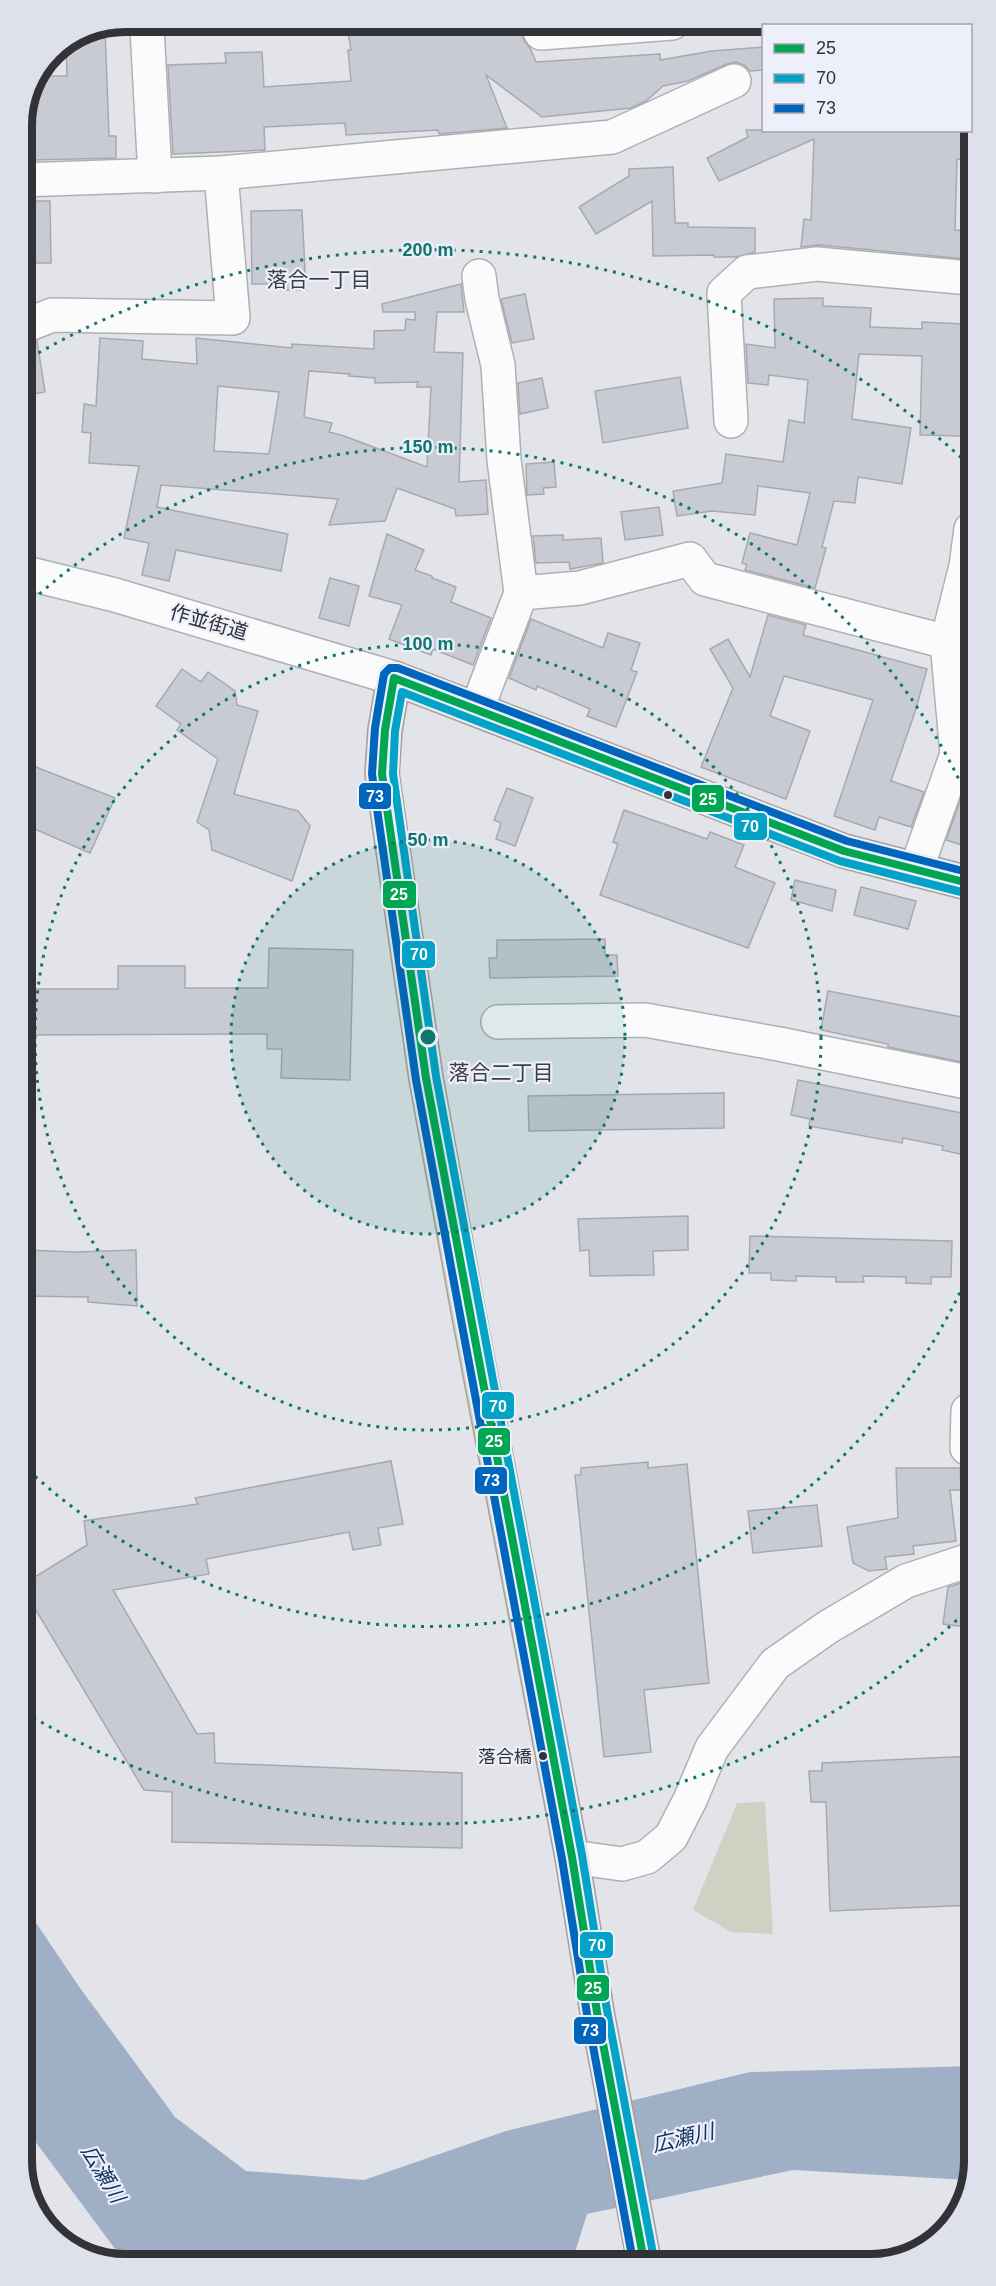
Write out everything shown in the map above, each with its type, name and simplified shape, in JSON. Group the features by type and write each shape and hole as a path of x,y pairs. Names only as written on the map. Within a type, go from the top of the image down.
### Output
{"highway":[{"path":"643,2254 597,2012 572,1857 426,1078 382,774 385,730 394,678 844,851 964,882"}],"street":[{"path":"147,32 155,176"},
{"path":"32,180 221,173 612,137 734,81"},
{"path":"32,323 52,315 233,318 221,173"},
{"path":"731,422 724,293 747,272 817,264 964,277"},
{"path":"477,710 521,593 504,460 498,365 482,299 479,276"},
{"path":"521,593 580,588 690,559 705,579 947,642"},
{"name":"作並街道","path":"32,574 126,598 394,678"},
{"path":"916,870 957,754 947,642 964,574"},
{"path":"498,1022 645,1020 964,1081"},
{"path":"572,1857 622,1864 647,1857 671,1837 712,1748 775,1664 822,1622 906,1581 964,1562"}],"green space":[{"path":"765,1802 773,1934 731,1932 693,1910 737,1803"}],"water":[{"name":"広瀬川","path":"32,1917 80,1988 175,2117 246,2171 364,2180 506,2131 750,2072 964,2066 963,2180 793,2170 587,2214 574,2254 119,2254 32,2137"}],"building":[{"path":"348,32 452,32 452,34 521,32 536,62 660,54 660,60 712,51 762,47 762,70 750,71 744,65 736,62 688,81 663,86 646,101 631,108 542,117 486,75 507,128 439,134 438,130 346,135 345,123 264,127 265,150 173,154 168,65 226,63 225,53 262,52 264,87 351,81 348,50 351,50"},
{"path":"105,34 109,136 116,136 116,158 32,160 32,119 41,84 46,76 67,76 66,52 89,39"},
{"path":"746,130 762,130 762,132 964,132 964,160 957,159 955,230 964,231 964,259 819,245 801,247 804,219 811,220 814,139 719,181 707,158 748,137"},
{"path":"673,167 675,223 688,223 688,227 755,228 755,252 736,257 653,256 652,201 596,234 579,207 629,176 629,169"},
{"path":"32,201 50,201 51,263 32,263"},
{"path":"302,210 306,290 281,290 281,284 252,284 251,211"},
{"path":"461,284 464,312 437,312 434,352 463,353 459,482 486,480 488,514 456,516 455,509 397,488 385,521 329,525 338,499 161,485 157,507 288,534 281,571 176,550 169,581 142,575 149,543 124,538 139,466 89,463 91,433 82,432 84,404 96,406 100,338 143,341 142,359 197,364 196,338 292,348 292,344 374,349 374,331 405,330 406,319 415,320 415,312 383,312 382,304","holes":["309,371 375,378 375,383 418,382 417,387 431,387 427,467 329,432 332,423 304,417","218,386 279,392 269,454 214,451"]},
{"path":"525,294 534,339 512,343 501,299"},
{"path":"823,298 823,306 871,308 870,327 922,329 922,322 964,324 961,436 920,435 922,356 859,354 852,419 911,428 902,484 858,477 855,503 834,501 822,547 826,548 815,588 745,570 747,565 742,563 750,533 797,545 810,493 758,486 755,515 712,511 677,516 673,491 722,483 726,454 783,462 789,420 804,423 808,380 769,375 768,385 748,383 746,344 775,348 774,299"},
{"path":"37,341 45,392 32,394 32,342"},
{"path":"680,377 688,428 603,443 595,391"},
{"path":"542,378 548,408 520,414 518,383"},
{"path":"554,462 556,487 543,488 544,494 527,495 526,464"},
{"path":"659,507 663,535 625,540 621,512"},
{"path":"387,534 424,550 415,570 456,587 451,602 491,618 473,665 433,649 431,655 389,639 402,605 369,596"},
{"path":"563,535 563,540 601,538 603,563 570,569 569,562 536,563 533,536"},
{"path":"330,578 359,586 349,626 319,618"},
{"path":"768,615 806,625 803,635 927,669 891,781 924,792 911,827 879,817 875,830 834,816 873,700 784,676 770,716 810,731 786,799 701,767 733,688 710,649 728,639 750,677"},
{"path":"531,619 603,648 608,633 640,643 631,670 637,672 616,727 587,716 590,709 537,686 536,690 509,678"},
{"path":"182,669 201,682 208,672 235,691 237,705 258,711 234,794 298,811 310,826 292,881 212,850 209,830 197,822 218,759 177,730 181,724 156,706"},
{"path":"32,766 115,798 90,853 32,828"},
{"path":"507,788 533,798 515,846 496,839 501,823 494,820"},
{"path":"964,790 964,846 946,840"},
{"path":"624,810 707,839 710,832 744,845 735,867 775,883 748,948 600,895 618,844 613,842"},
{"path":"795,880 836,890 832,911 791,900"},
{"path":"861,887 916,901 908,929 854,915"},
{"path":"605,939 605,955 617,955 618,976 490,978 489,958 497,958 497,940"},
{"path":"269,948 353,950 350,1080 281,1078 282,1049 267,1049 267,1034 32,1035 32,989 118,989 118,966 185,966 185,988 268,988"},
{"path":"828,991 964,1017 964,1062 888,1047 888,1044 821,1030"},
{"path":"798,1080 964,1113 964,1155 942,1150 943,1146 903,1138 902,1143 809,1126 810,1119 791,1115"},
{"path":"724,1093 724,1128 529,1131 528,1096"},
{"path":"688,1216 688,1250 653,1251 654,1275 590,1276 589,1250 580,1251 578,1219"},
{"path":"750,1236 952,1241 951,1277 931,1277 931,1284 906,1283 906,1277 863,1276 864,1282 836,1282 836,1277 796,1276 796,1281 771,1280 771,1273 749,1273"},
{"path":"32,1250 76,1252 136,1250 137,1306 88,1302 88,1297 32,1296"},
{"path":"391,1461 403,1524 378,1528 381,1545 353,1550 349,1532 206,1559 209,1574 113,1590 197,1734 214,1733 215,1763 462,1773 462,1848 172,1842 172,1792 144,1790 32,1604 32,1579 87,1545 84,1521 198,1504 195,1498"},
{"path":"648,1462 648,1468 687,1464 709,1683 644,1690 651,1752 604,1757 575,1475 581,1475 581,1468"},
{"path":"896,1468 960,1468 961,1490 950,1490 956,1541 913,1546 914,1554 885,1557 887,1569 869,1571 853,1563 847,1527 898,1518"},
{"path":"817,1505 822,1546 753,1553 748,1511"},
{"path":"961,1583 964,1627 943,1624 948,1587"},
{"path":"964,1756 964,1905 830,1911 826,1802 811,1802 809,1771 822,1771 822,1763"}],"transit line":[{"name":"73","path":"632,2254 587,2014 562,1859 416,1080 372,774 375,728 384,674 390,668 398,668 847,841 964,871"},
{"name":"25","path":"643,2254 597,2012 572,1857 426,1078 382,774 385,730 394,678 844,851 964,882"},
{"name":"70","path":"653,2254 607,2010 582,1855 436,1076 393,774 395,731 402,692 840,861 964,893"}],"place":[{"name":"落合橋","path":"543,1756"}],"district":[{"name":"落合一丁目","path":"319,280"},
{"name":"落合二丁目","path":"501,1073"}]}
